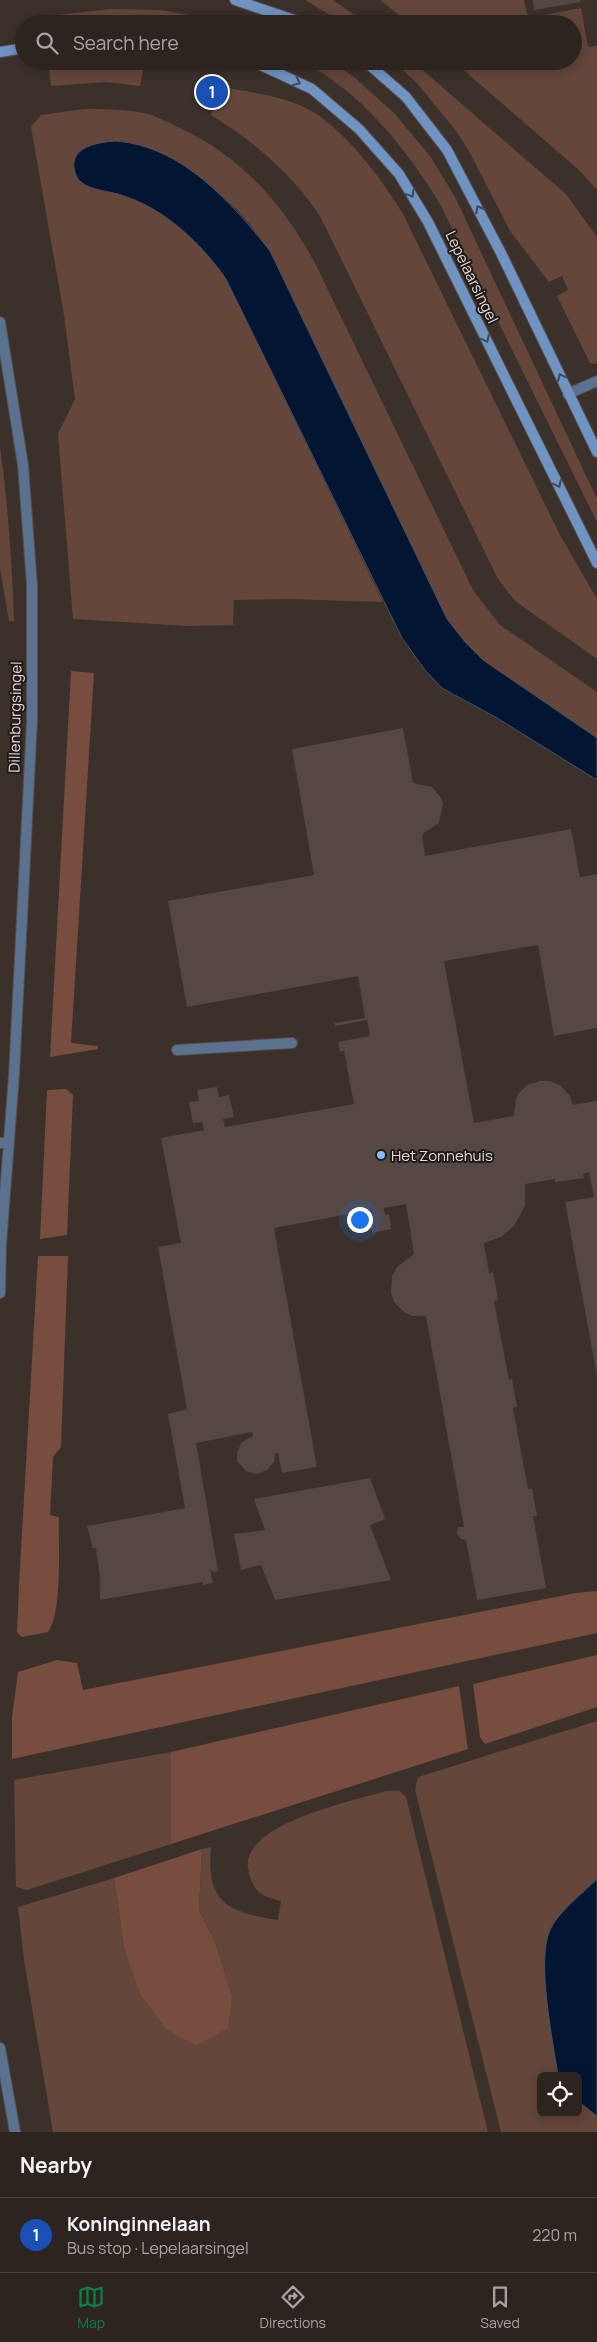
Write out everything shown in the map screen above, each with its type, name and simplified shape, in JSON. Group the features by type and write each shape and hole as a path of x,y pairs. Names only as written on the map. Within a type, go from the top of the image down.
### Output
{"street":[{"path":"235,0 279,15"},
{"path":"0,52 15,50"},
{"name":"Lepelaarsingel","path":"271,70 312,89 359,129 399,174 428,222 597,563"},
{"path":"375,70 406,97 447,150 501,253 597,452"},
{"name":"Dillenburgsingel","path":"0,322 23,465 32,585 32,721 14,1075 4,1143 0,1293"},
{"path":"568,394 597,381"},
{"path":"177,1050 292,1043"},
{"path":"0,2048 15,2132"}],"shaded area":[{"path":"305,0 333,0 354,15 330,15"},
{"path":"380,0 524,0 527,15 399,15"},
{"path":"581,8 588,47 597,46 597,190 579,170 463,70 582,70 582,15 544,15"},
{"path":"111,9 161,10 189,15 57,15"},
{"path":"49,70 143,70 140,86 106,82 51,86"},
{"path":"317,70 344,70 355,78 395,114 430,156 455,197 597,499 597,522 440,204 412,162 380,123 363,105"},
{"path":"403,70 422,70 566,194 597,237 597,364 590,363 557,296 568,290 562,276 549,282 510,231 470,153 456,131 417,83"},
{"path":"218,86 284,100 304,107 319,116 360,154 394,200 403,214 560,535 597,599 597,659 515,601 498,579 320,216 309,200 284,172 243,136 211,115"},
{"path":"84,109 138,112 170,123 223,153 259,184 274,202 289,221 315,263 473,590 500,625 597,692 597,738 483,660 465,642 447,619 270,251 243,217 223,198 178,164 146,148 130,143 113,141 96,144 79,152 87,185 140,202 169,219 206,253 226,279 383,602 288,599 234,600 233,625 188,626 73,619 58,434 75,399 64,315 31,127 41,115"},
{"path":"0,446 9,533 14,621 9,621 0,568"},
{"path":"71,671 94,673 71,1043 98,1046 98,1049 50,1057"},
{"path":"66,1089 73,1095 67,1235 40,1239 47,1090"},
{"path":"38,1256 68,1256 61,1447 53,1457 50,1515 59,1517 59,1577 56,1609 48,1632 22,1637 17,1632"},
{"path":"597,1591 597,1633 12,1759 12,1717 18,1672 57,1660 77,1663 83,1690 576,1593"},
{"path":"597,1655 597,1707 485,1744 480,1737 473,1684"},
{"path":"459,1686 468,1749 171,1844 171,1752"},
{"path":"597,1721 597,1879 559,1916 550,1930 546,1943 545,1980 557,2072 537,2072 537,2117 582,2117 582,2104 597,2116 597,2132 501,2132 415,1790 418,1777"},
{"path":"171,1752 171,1844 27,1890 16,1887 14,1780"},
{"path":"386,1791 399,1791 406,1797 488,2132 53,2132 24,1960 18,1907 114,1878 124,1947 232,1995 215,1942 199,1910 202,1849 211,1847 210,1866 212,1881 217,1893 224,1902 246,1913 278,1920 281,1901 268,1897 256,1890 249,1873 249,1856 259,1841 277,1829 300,1818 349,1801"},
{"path":"202,1849 199,1910 215,1942 232,1995 228,2028 196,2046 166,2029 140,1994 124,1947 114,1878"}],"water":[{"path":"116,141 140,145 184,165 222,196 270,251 447,619 465,642 483,660 597,738 597,780 497,718 442,688 425,670 402,638 226,279 206,253 168,219 139,202 119,194 90,187 77,178 74,161 82,150 95,144"},
{"path":"597,1879 597,2116 582,2104 582,2072 557,2072 547,2001 545,1961 546,1943 550,1930 565,1910"}],"building":[{"path":"533,0 580,0 580,2 534,10"},
{"name":"Het Zonnehuis","path":"403,728 413,783 432,787 441,798 443,804 439,823 422,834 425,856 571,829 580,877 597,874 597,1028 554,1036 538,945 444,961 474,1123 514,1116 516,1099 519,1093 527,1085 540,1081 550,1081 560,1085 570,1096 573,1105 597,1101 597,1376 565,1202 594,1197 589,1172 583,1174 584,1178 555,1182 555,1179 525,1184 525,1206 514,1226 501,1237 484,1243 489,1273 493,1272 498,1300 494,1301 509,1380 512,1379 517,1407 513,1408 528,1489 532,1488 537,1516 533,1516 546,1588 477,1600 466,1540 461,1539 457,1534 458,1527 464,1527 426,1316 412,1316 404,1312 394,1302 391,1293 392,1276 397,1267 414,1254 406,1204 384,1208 385,1215 389,1214 391,1229 372,1233 369,1218 372,1217 371,1210 274,1228 317,1467 282,1473 278,1453 275,1453 274,1462 267,1470 257,1474 246,1471 237,1461 237,1453 241,1443 253,1436 252,1432 196,1443 218,1571 214,1572 210,1569 213,1583 203,1585 203,1582 100,1600 100,1576 96,1548 93,1548 87,1526 185,1508 168,1414 187,1409 158,1247 181,1243 161,1138 204,1130 202,1122 193,1123 189,1102 199,1101 197,1090 217,1087 219,1097 229,1095 234,1117 223,1119 225,1127 354,1104 344,1051 340,1052 338,1042 370,1036 367,1020 335,1026 335,1023 365,1018 358,976 187,1007 168,901 314,875 292,749"},
{"path":"370,1478 385,1519 370,1525 391,1580 275,1600 261,1565 241,1570 234,1534 265,1530 254,1499"}],"place":[{"name":"Koninginnelaan","path":"212,92"},
{"name":"Het Zonnehuis","path":"381,1155"}]}
